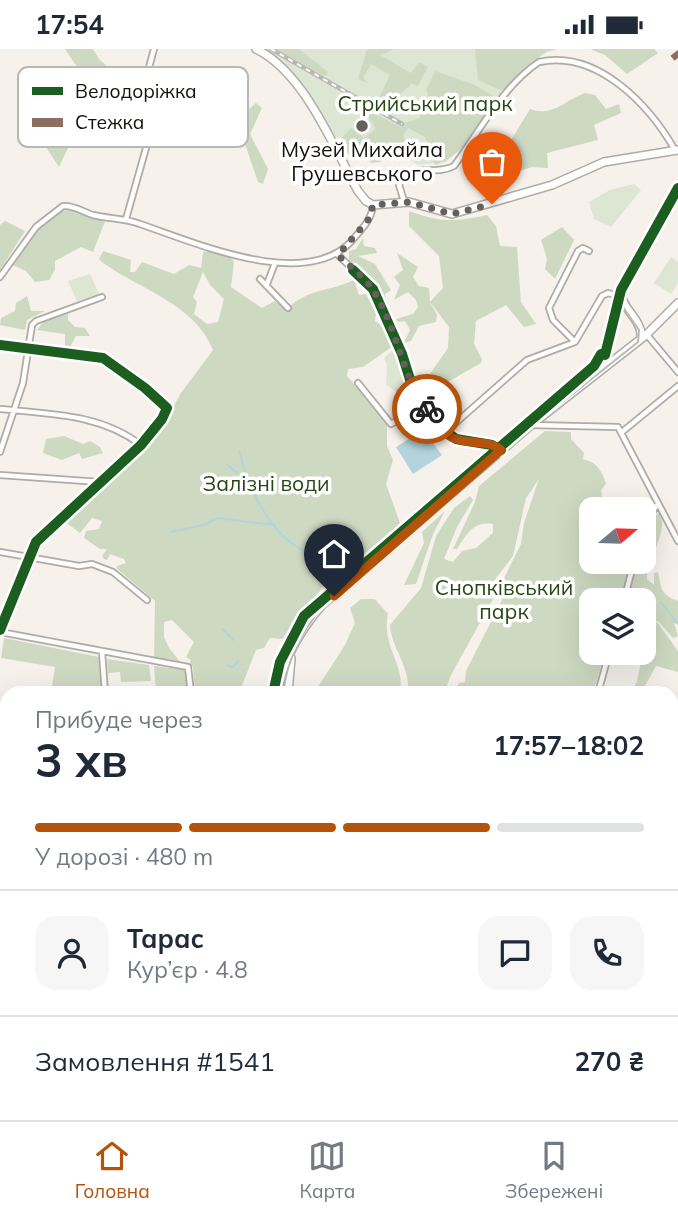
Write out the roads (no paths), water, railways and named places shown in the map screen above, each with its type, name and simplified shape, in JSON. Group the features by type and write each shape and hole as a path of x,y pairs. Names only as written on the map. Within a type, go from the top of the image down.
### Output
{"main road":[{"path":"256,49 288,72 317,116 358,191 373,205 404,201 440,213 461,213 552,185 604,162 677,152"},
{"path":"597,372 619,293 678,188"},
{"path":"619,293 644,336"},
{"path":"279,686 282,671 306,624 322,605 501,450 644,336 678,303"},
{"path":"613,316 630,314"},
{"path":"608,340 612,351 623,352"},
{"path":"289,686 292,654"}],"street":[{"path":"149,67 154,49"},
{"path":"404,201 399,185 403,176 415,171 440,171 454,166 523,76 545,58 572,53"},
{"path":"622,76 642,98 677,152"},
{"path":"126,219 146,147"},
{"path":"0,277 36,227 57,208 68,205 94,215 126,219 275,263 320,262 338,255 369,219 373,205"},
{"path":"575,342 553,320 549,308 579,251 583,248 589,251"},
{"path":"338,255 373,289 402,354 414,392 443,430"},
{"path":"267,284 275,263"},
{"path":"260,279 288,308"},
{"path":"443,430 451,427 527,360 575,342 602,296 619,293"},
{"path":"0,452 15,411 34,322 102,297"},
{"path":"644,336 678,372"},
{"path":"0,345 103,358 145,388 167,408 162,419 141,445 40,537 29,556 0,631 102,653 188,667 190,686"},
{"path":"358,383 391,424 410,414 456,439 492,445 501,450"},
{"path":"622,432 678,386"},
{"path":"0,409 100,421 122,431 141,445"},
{"path":"531,425 618,427 678,541"},
{"path":"0,475 100,482"},
{"path":"0,552 79,566 92,564 108,569 147,600"},
{"path":"102,653 104,686"},
{"path":"600,686 606,665"}],"water":[{"path":"423,430 442,455 413,474 396,447"}],"waterway":[{"path":"239,451 254,494 280,533 304,551 346,567"},
{"path":"226,464 247,481"},
{"path":"171,532 203,525 218,518 275,525"},
{"path":"661,602 678,624"},
{"path":"223,629 233,640"},
{"path":"227,665 233,667 238,661"}],"tram line":[{"path":"284,686 296,647 323,606 501,451 638,342 639,330 623,307 622,292 678,190"},
{"path":"595,372 602,358 618,292"}],"railway":[{"path":"271,49 402,124"}],"place":[{"name":"Музей Михайла Грушевського","path":"362,126"}],"park label":[{"name":"Стрийський парк","path":"425,104"},
{"name":"Залізні води","path":"266,484"},
{"name":"Снопківський парк","path":"504,600"}]}
